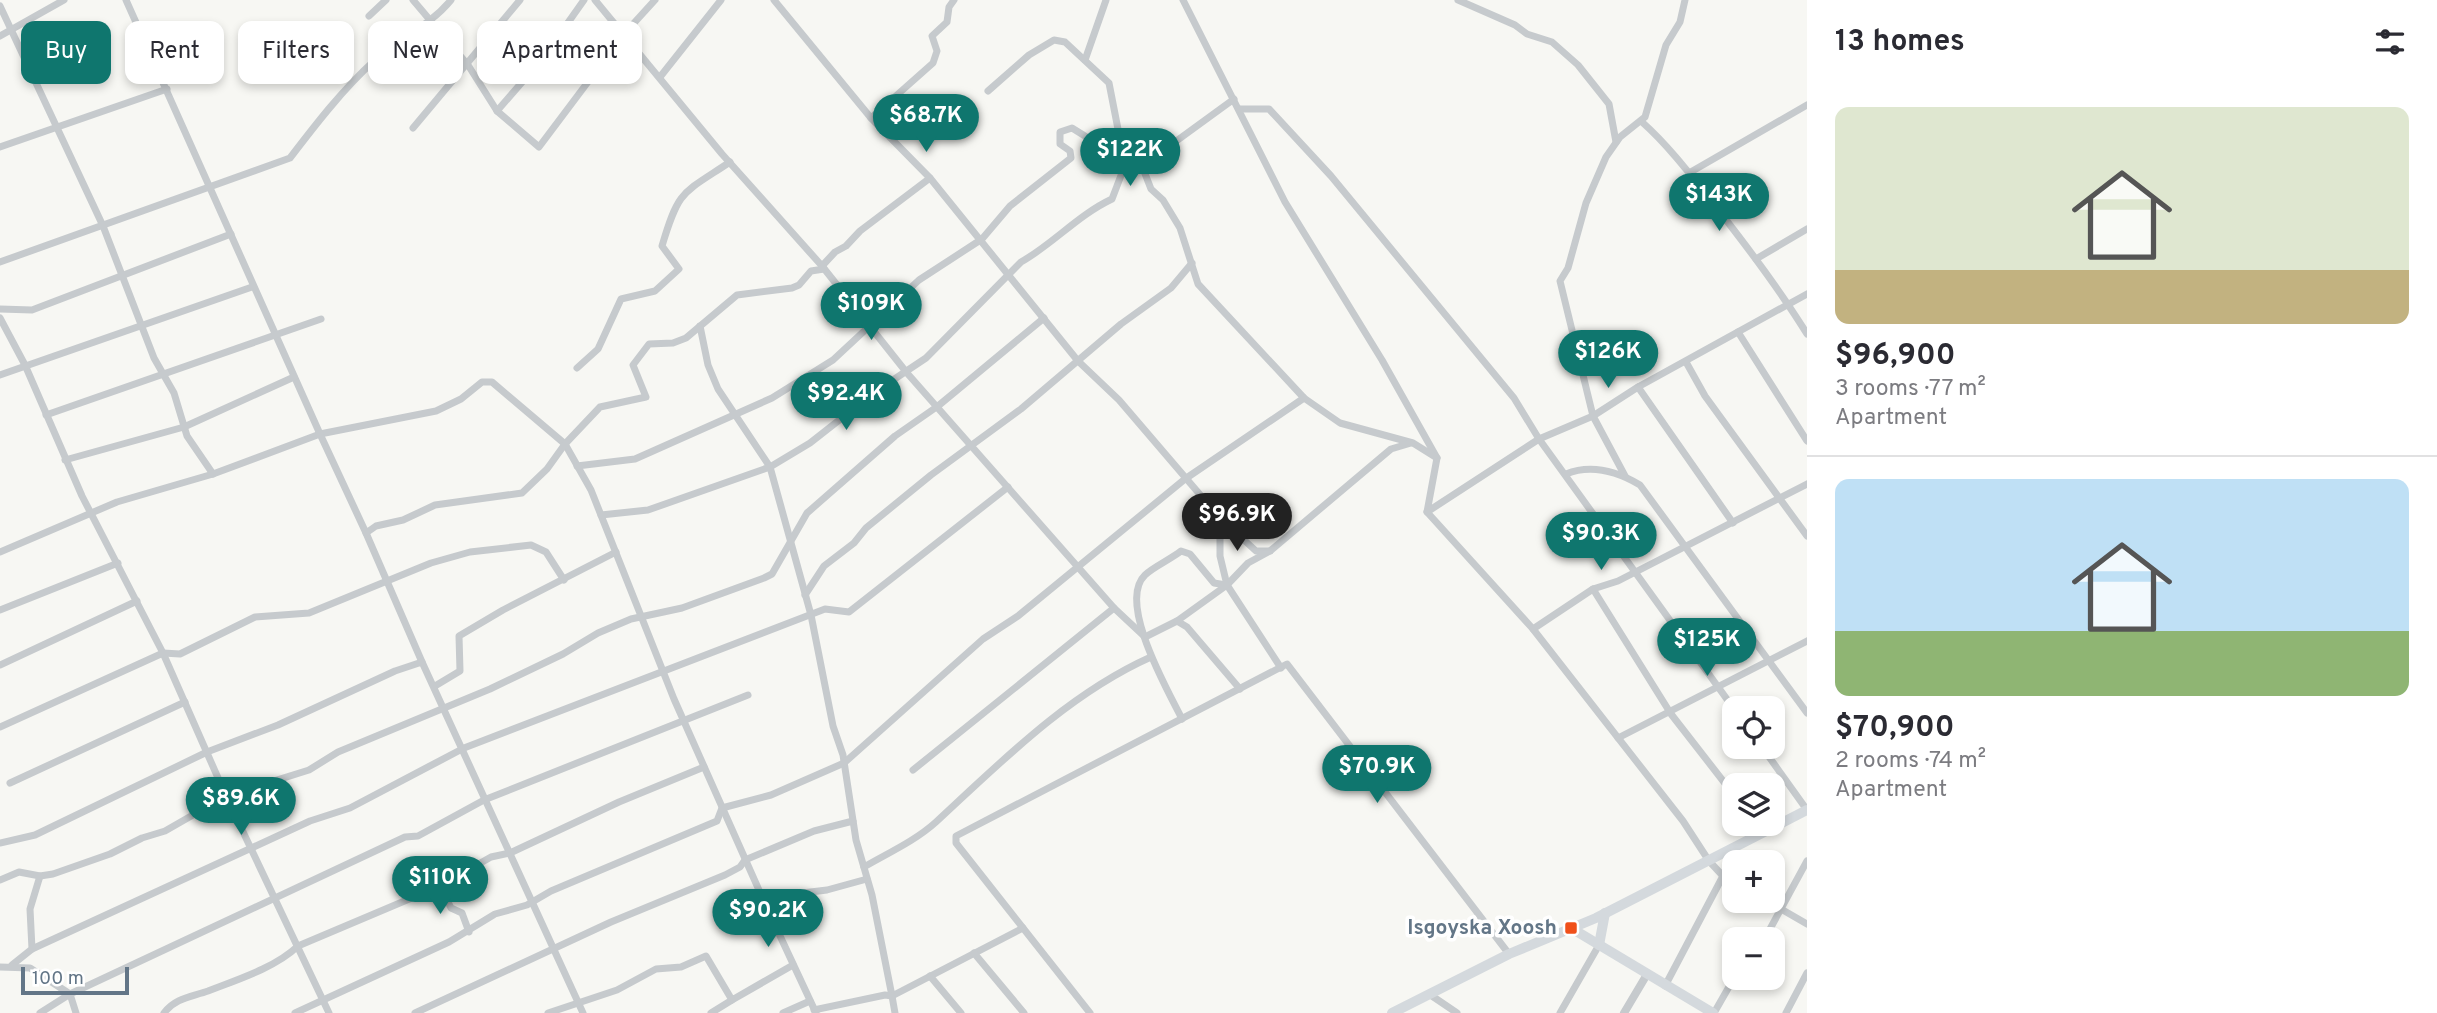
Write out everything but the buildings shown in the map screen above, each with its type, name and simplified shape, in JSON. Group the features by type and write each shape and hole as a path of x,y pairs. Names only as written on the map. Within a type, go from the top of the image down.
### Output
{"main road":[{"path":"1785,822 1807,810"},
{"path":"1399,1012 1509,954 1605,914 1759,836"},
{"path":"1600,945 1605,914"},
{"path":"1571,928 1696,1009 1714,1013"}],"street":[{"path":"0,36 64,0"},
{"path":"126,0 212,188 252,287 583,1013"},
{"path":"369,16 386,0"},
{"path":"413,0 428,21"},
{"path":"430,21 451,0"},
{"path":"413,128 520,0"},
{"path":"497,111 543,58 584,0"},
{"path":"595,0 613,21"},
{"path":"636,21 655,0"},
{"path":"660,77 721,0"},
{"path":"774,0 870,118 930,178 982,239 1078,361 1119,400 1220,518 1256,551 1270,551"},
{"path":"870,118 933,63 937,51 932,36 947,22 949,7 954,0"},
{"path":"1085,60 1106,0"},
{"path":"1183,0 1291,213 1382,360 1437,458 1426,512"},
{"path":"1458,0 1515,25 1527,34 1552,42 1578,65 1609,104 1616,142"},
{"path":"1625,476 1593,416 1560,281 1568,268 1586,204 1616,142 1643,122 1666,45 1680,22 1685,0"},
{"path":"0,6 103,226 163,374 174,393 184,427 204,464 213,474"},
{"path":"601,515 648,510 769,467 810,443 875,392 907,373 944,342 962,319 1010,274 1095,206 1112,199 1125,165 1109,83 1065,42 1054,40 1029,55 988,91"},
{"path":"642,56 730,162 823,267 907,373 1114,608 1145,637"},
{"path":"463,59 497,111 539,147 586,84"},
{"path":"0,262 290,158 320,118 368,68"},
{"path":"0,147 167,89"},
{"path":"1142,166 1234,99"},
{"path":"1689,173 1807,104"},
{"path":"1239,109 1269,109 1331,176 1514,398 1539,439 1725,696"},
{"path":"1643,122 1689,173 1756,259 1791,305 1807,334"},
{"path":"577,466 635,458 734,412 772,398 833,360 919,280 982,239 1010,206 1071,158 1070,151 1060,144 1060,132 1072,128 1101,146 1122,151 1142,166 1151,189 1163,200 1180,228 1198,284 1304,398 1340,423 1413,443 1437,458"},
{"path":"577,368 595,354 621,299 655,291 679,269 662,246 675,204 684,192 730,162"},
{"path":"366,533 435,505 522,492 547,469 565,444 600,407 646,397 633,365 649,344 673,343 700,326 737,295 799,285 811,271 823,267 835,252 846,246 860,231 930,178"},
{"path":"1756,259 1807,229"},
{"path":"0,309 32,310 231,234"},
{"path":"805,596 824,566 853,543 866,528 1021,410 1121,324 1171,288 1192,263"},
{"path":"0,375 252,287"},
{"path":"1426,512 1539,439 1593,416 1638,387 1807,294"},
{"path":"0,318 25,365 65,460 163,653 226,796 329,1013"},
{"path":"0,880 19,872 40,876 110,854 142,838 165,831 226,796 309,770 338,752 563,654 598,633 642,617 682,608 764,579 772,574 807,513 895,436 938,406 1044,318"},
{"path":"46,415 321,319"},
{"path":"700,326 708,365 769,467 791,544 811,615 832,726 844,763 853,821 895,1013"},
{"path":"1738,332 1807,441"},
{"path":"1686,362 1705,396 1807,536"},
{"path":"65,460 184,427 294,377"},
{"path":"0,552 147,492 213,474 320,434 436,411 461,400 482,382 492,382 565,444 577,466 601,515 683,719 815,1012 855,999 892,996 1023,928"},
{"path":"1638,387 1732,523"},
{"path":"722,808 771,795 844,763 983,639 1018,616 1185,479 1304,398"},
{"path":"1145,637 1177,621 1227,585 1248,563 1270,551 1381,456 1391,449 1413,443"},
{"path":"1566,474 1579,469 1596,469 1625,476 1640,485 1686,544 1807,713"},
{"path":"1533,629 1593,589 1635,571 1807,484"},
{"path":"12,965 32,949 310,821 350,808 464,748 663,669 825,609 849,612 1008,487"},
{"path":"1426,512 1533,629 1722,875"},
{"path":"1220,518 1220,556 1227,585 1281,668"},
{"path":"0,727 163,653 180,654 255,617 309,613 430,563 470,552 531,545 546,552 564,580"},
{"path":"1182,719 1151,657 1134,597 1144,576 1181,551 1190,554 1213,583 1227,585"},
{"path":"435,687 460,671 459,636 616,552"},
{"path":"0,610 118,563"},
{"path":"1593,589 1671,713 1722,779"},
{"path":"0,665 137,601"},
{"path":"913,770 1114,608"},
{"path":"1177,621 1197,635 1240,689"},
{"path":"1618,738 1807,642"},
{"path":"864,867 911,841 939,820 963,794 1060,714 1133,665 1151,657"},
{"path":"0,844 35,835 207,752 278,725 395,671 422,662"},
{"path":"1090,1013 956,843 956,836 1287,664 1292,667 1509,954"},
{"path":"40,1013 70,994 405,837 418,836 484,800 748,695"},
{"path":"10,783 185,702"},
{"path":"1771,759 1807,810"},
{"path":"164,1013 170,1004 226,984 282,958 298,946 440,886 483,860 510,853 619,802 704,767"},
{"path":"295,1013 322,998 469,932 495,914 533,903 551,891 717,821 722,808"},
{"path":"415,1013 725,875 740,867 745,860 814,831 853,821"},
{"path":"1785,899 1807,861"},
{"path":"32,949 30,909 40,876"},
{"path":"1665,987 1722,878"},
{"path":"767,908 794,894 827,890 867,879"},
{"path":"440,886 451,908 462,913 469,932"},
{"path":"1785,911 1807,925"},
{"path":"1560,1013 1600,945"},
{"path":"974,953 1024,1013"},
{"path":"548,1013 617,990 656,970 681,967 706,956 733,1000"},
{"path":"0,967 12,965 30,968 70,994 76,1013"},
{"path":"711,1013 793,965"},
{"path":"1786,1013 1807,973"},
{"path":"930,975 961,1013"},
{"path":"1625,1013 1646,976"},
{"path":"1714,1013 1727,990"},
{"path":"1432,996 1457,1013"},
{"path":"783,1013 810,1001"}],"place":[{"name":"Isgoyska Xoosh","path":"1571,928"}]}
